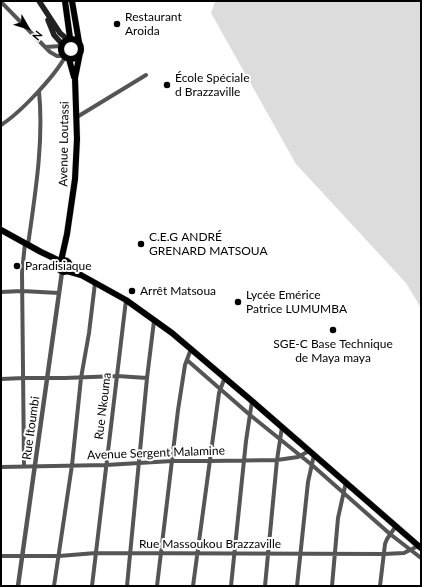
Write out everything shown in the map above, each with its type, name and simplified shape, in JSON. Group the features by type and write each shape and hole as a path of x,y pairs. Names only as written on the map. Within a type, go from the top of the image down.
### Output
{"main road":[{"path":"39,1 60,33 69,39 79,42"},
{"path":"65,1 69,39"},
{"path":"46,12 54,34 61,45 61,51 66,57 75,58 80,53 81,47 72,1"},
{"path":"61,45 69,39"},
{"name":"Avenue Loutassi","path":"64,265 75,179 77,117 75,78 80,53"},
{"name":"Avenue Loutassi","path":"66,57 75,78"},
{"path":"1,230 126,300 154,321 225,377 420,547"}],"street":[{"path":"1,2 46,47 57,56 66,57 62,64 39,91 1,125"},
{"path":"46,47 61,45"},
{"path":"77,117 146,75"},
{"path":"24,466 22,260 26,244 38,164 41,114 39,91"},
{"name":"Rue Itoumbi","path":"18,586 64,265"},
{"path":"54,586 72,465 81,378 89,333 95,283"},
{"path":"1,292 22,291 59,293"},
{"name":"Rue Nkouma","path":"92,586 126,300"},
{"path":"127,586 154,321"},
{"path":"157,586 178,410 187,360 191,349"},
{"path":"187,360 221,388 250,415 312,465 390,534 421,558"},
{"path":"1,379 117,376 147,378"},
{"path":"193,586 219,393 225,377"},
{"path":"231,586 246,441 252,400"},
{"path":"265,586 277,460 282,426"},
{"path":"297,586 308,482 312,465 311,453"},
{"name":"Avenue Sergent Malamine","path":"1,467 106,465 172,461 210,462 277,460 311,453"},
{"path":"332,586 338,518 346,482"},
{"path":"380,586 385,544 396,526"},
{"name":"Rue Massoukou Brazzaville","path":"1,556 197,553 384,554 404,553 420,547"}],"shaded area":[{"path":"215,1 421,1 421,308 406,283 296,164 211,13"}],"place":[{"name":"Restaurant Aroida","path":"117,24"},
{"name":"École Spéciale d Brazzaville","path":"167,85"},
{"name":"C.E.G ANDRÉ GRENARD MATSOUA","path":"141,244"},
{"name":"Paradisiaque","path":"17,266"},
{"name":"Arrêt Matsoua","path":"132,291"},
{"name":"Lycée Emérice Patrice LUMUMBA","path":"238,302"},
{"name":"SGE-C Base Technique de Maya maya","path":"333,330"}]}
